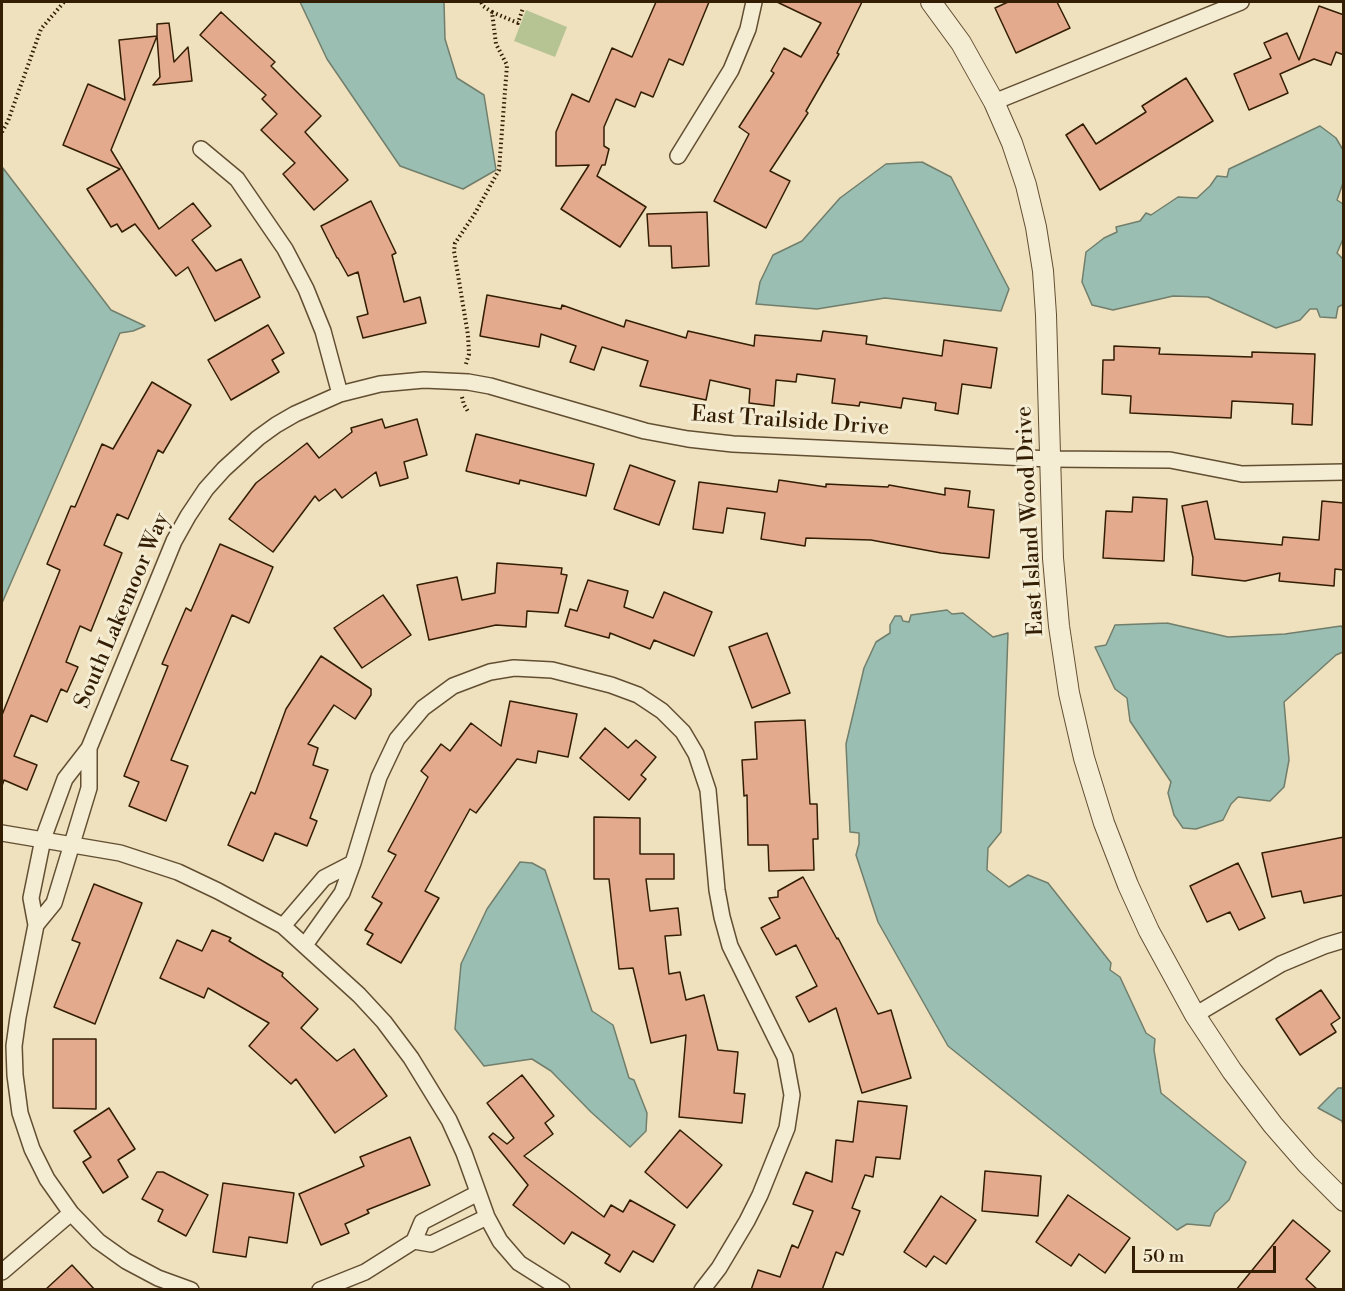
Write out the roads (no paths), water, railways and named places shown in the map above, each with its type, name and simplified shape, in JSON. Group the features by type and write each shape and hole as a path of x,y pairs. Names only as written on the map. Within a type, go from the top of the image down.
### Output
{"street":[{"path":"678,156 731,70 748,29 754,2"},
{"name":"East Island Wood Drive","path":"931,2 961,43 994,102 1012,143 1026,185 1036,228 1043,271 1046,315 1053,558 1059,626 1069,693 1084,758 1104,823 1128,885 1156,946 1195,1015 1232,1071 1273,1125 1344,1201"},
{"path":"994,102 1241,2"},
{"path":"201,149 237,178 285,249 306,289 322,331 340,394"},
{"name":"East Trailside Drive","path":"254,442 295,414 340,394 402,381 447,380 490,386 645,431 688,440 1050,459 1170,460 1242,474 1344,471"},
{"name":"South Lakemoor Way","path":"191,1290 158,1278 126,1261 98,1241 71,1213 47,1179 32,1149 20,1113 14,1046 36,926 31,898 43,839 65,779 89,748 174,541 188,516 224,468 254,442"},
{"path":"305,945 342,893 379,777 397,739 423,708 453,686 490,672 514,668 552,670 611,685 638,695 662,711 683,732 696,754 708,790 717,890 722,917 730,945 785,1057 792,1095 788,1128 760,1195 719,1268 702,1290"},
{"name":"South Lakemoor Way","path":"36,926 54,903 89,788 89,748"},
{"path":"2,833 120,853 178,872 283,926 359,995 384,1022 411,1058 449,1120 464,1153 487,1217 500,1241 519,1263 562,1290"},
{"path":"283,926 324,878 353,863"},
{"path":"1195,1015 1281,964 1344,940"},
{"path":"320,1290 364,1272 414,1241 422,1222 478,1193"},
{"path":"2,1272 71,1213"},
{"path":"414,1241 431,1244 487,1217"}],"water":[{"path":"300,2 444,2 445,39 457,78 484,95 496,170 463,189 400,166 327,59"},
{"path":"1320,126 1336,138 1343,150 1343,183 1337,200 1343,204 1343,239 1337,253 1343,259 1344,304 1338,307 1336,318 1320,317 1317,309 1310,309 1300,320 1276,328 1208,297 1173,296 1113,310 1092,305 1082,282 1086,252 1104,238 1117,232 1116,227 1140,221 1146,213 1151,215 1178,197 1197,198 1217,176 1227,177 1229,169"},
{"path":"922,162 951,177 1009,289 1001,311 885,298 817,309 756,304 760,282 773,255 802,241 840,198 886,164"},
{"path":"3,168 111,310 145,326 120,333 2,603"},
{"path":"947,610 952,614 963,613 993,637 1008,633 1001,832 988,848 987,870 1009,887 1028,875 1048,883 1111,963 1110,970 1120,977 1146,1033 1155,1039 1154,1050 1161,1093 1246,1162 1229,1200 1215,1213 1210,1226 1187,1224 1177,1230 948,1046 878,922 856,855 859,833 850,832 846,744 864,668 876,642 890,633 890,625 895,616 901,616 903,621 909,622 911,615"},
{"path":"1167,623 1228,637 1285,634 1341,626 1343,628 1343,652 1336,655 1284,702 1289,760 1284,787 1270,801 1238,797 1231,804 1223,820 1196,829 1183,828 1174,815 1168,793 1171,782 1130,721 1127,698 1115,689 1095,647 1106,645 1115,625"},
{"path":"520,862 532,863 545,870 592,1011 613,1025 629,1078 634,1080 647,1113 646,1131 630,1147 591,1112 551,1071 532,1059 484,1066 455,1029 461,964 487,909"},
{"path":"1338,1088 1343,1088 1343,1125 1342,1121 1318,1108"}]}
